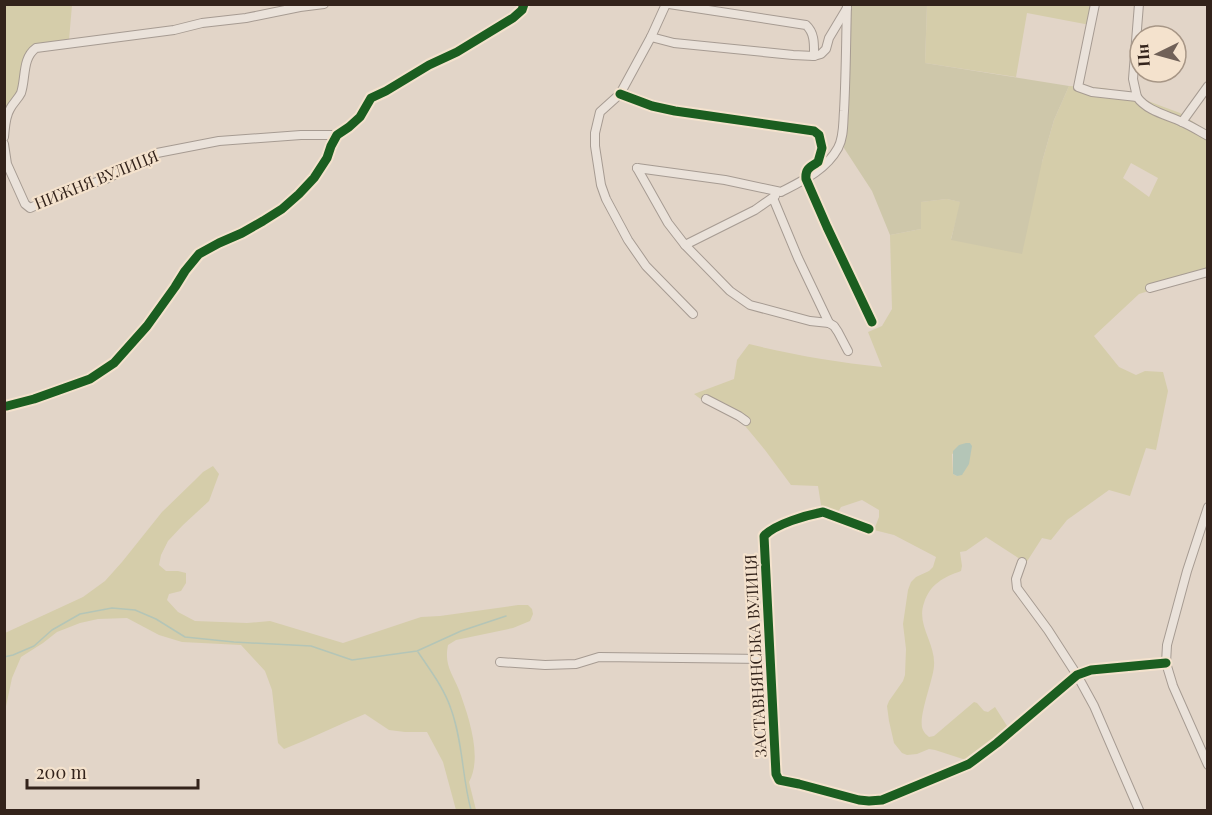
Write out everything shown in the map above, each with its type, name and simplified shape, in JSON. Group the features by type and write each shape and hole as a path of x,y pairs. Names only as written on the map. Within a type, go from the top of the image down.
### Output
{"street":[{"path":"4,137 9,110 21,92 27,59 36,48 174,30 202,23 246,18 324,4"},
{"path":"7,406 90,379 114,363 147,326 199,254 242,233 282,209 299,194 314,178 327,158 337,135 360,117 371,98 457,52 513,18 522,10 524,4"},
{"path":"693,314 646,266 628,240 606,199 601,185 595,146 600,112 620,94 668,4 806,25 811,29 814,56"},
{"path":"1095,4 1078,87 1092,92 1137,97"},
{"path":"1139,4 1133,79 1137,97 1140,102 1149,107 1208,136"},
{"path":"651,37 674,43 814,56 826,49 829,38 847,6"},
{"path":"685,245 755,210 781,192 806,179 830,159 839,147 842,135 846,76 847,6"},
{"path":"1182,122 1208,86"},
{"path":"620,94 652,106 675,111 814,130 819,135 822,148 818,162 808,168 805,174 806,179 872,322"},
{"name":"НИЖНЯ ВУЛИЦЯ","path":"4,144 7,164 25,204 30,208 68,191 106,178 157,153 219,141 337,135"},
{"path":"781,192 725,180 637,168 668,223 685,245 730,291 750,305 810,321 828,322 834,326 848,351"},
{"path":"772,198 828,322"},
{"path":"1150,288 1208,272"},
{"path":"706,399 746,421"},
{"path":"1208,507 1186,571 1167,645 1166,663 1173,686 1208,765"},
{"name":"ЗАСТАВНЯНСЬКА ВУЛИЦЯ","path":"869,529 823,512 778,526 765,536 770,659 779,780 799,783 859,800 882,800 969,764 1077,675 1091,670 1166,663"},
{"path":"1022,562 1016,579 1017,588 1077,675 1094,706 1139,810"},
{"path":"500,662 545,665 576,664 599,657 770,659"}],"shaded area":[{"path":"4,5 72,5 69,40 39,45 32,57 23,93 4,113"},
{"path":"850,5 927,5 925,63 1069,86 1054,120 1042,162 1022,254 951,240 960,202 947,199 921,202 921,229 890,235 872,191 844,148"},
{"path":"927,5 1093,5 1090,25 1027,13 1016,77 925,63"},
{"path":"1069,86 1104,88 1129,94 1180,113 1207,131 1207,273 1139,294 1094,336 1119,367 1136,375 1145,371 1163,372 1168,391 1156,450 1146,448 1130,496 1109,490 1067,520 1051,540 1042,538 1026,563 986,537 966,551 960,552 961,571 938,582 927,596 922,619 932,650 934,666 922,717 924,732 929,737 934,736 974,702 988,712 995,707 1009,729 969,761 929,749 907,755 902,753 894,743 887,706 905,675 906,649 903,624 908,590 916,577 933,567 936,557 894,535 874,530 879,510 862,500 841,507 834,519 819,514 821,505 818,486 791,485 741,421 706,403 694,394 734,379 737,360 749,344 815,358 882,367 868,332 882,326 892,309 890,235 921,229 920,202 947,199 961,202 951,239 1042,162 1054,120","holes":["1131,163 1158,178 1149,197 1123,178","970,443 970,456 957,476 953,474 952,454"]},
{"path":"966,443 972,446 969,464 962,475 957,476 953,474 953,451 959,445"},
{"path":"213,466 219,474 209,501 168,541 159,565 166,571 186,573 186,583 181,591 169,594 167,600 178,612 195,621 247,623 270,621 343,643 421,617 518,605 528,605 532,609 533,614 530,621 513,628 456,640 448,645 449,669 463,700 473,736 475,761 469,782 476,810 456,810 443,762 427,732 389,730 365,714 284,749 278,743 272,690 265,671 241,645 182,642 159,635 127,618 98,619 80,623 57,632 21,657 12,678 5,711 5,633 83,597 105,581 162,512 203,472"}],"waterway":[{"path":"4,657 34,646 52,630 80,614 112,608 135,610 156,619 185,637 311,646 352,660 417,651 461,631 506,616"},
{"path":"418,652 441,686 451,709 458,734 471,810"}],"cycle path":[{"path":"7,406 90,379 114,363 147,326 199,254 263,221 282,209 299,194 314,178 327,158 337,135 360,117 371,98 457,52 513,18 522,10 524,4"},
{"path":"620,94 652,106 675,111 814,131 819,135 822,148 818,162 807,171 806,179 872,322"},
{"path":"869,529 823,512 783,524 764,536 776,774 779,780 859,800 882,800 969,764 1077,675 1091,670 1166,663"}]}
